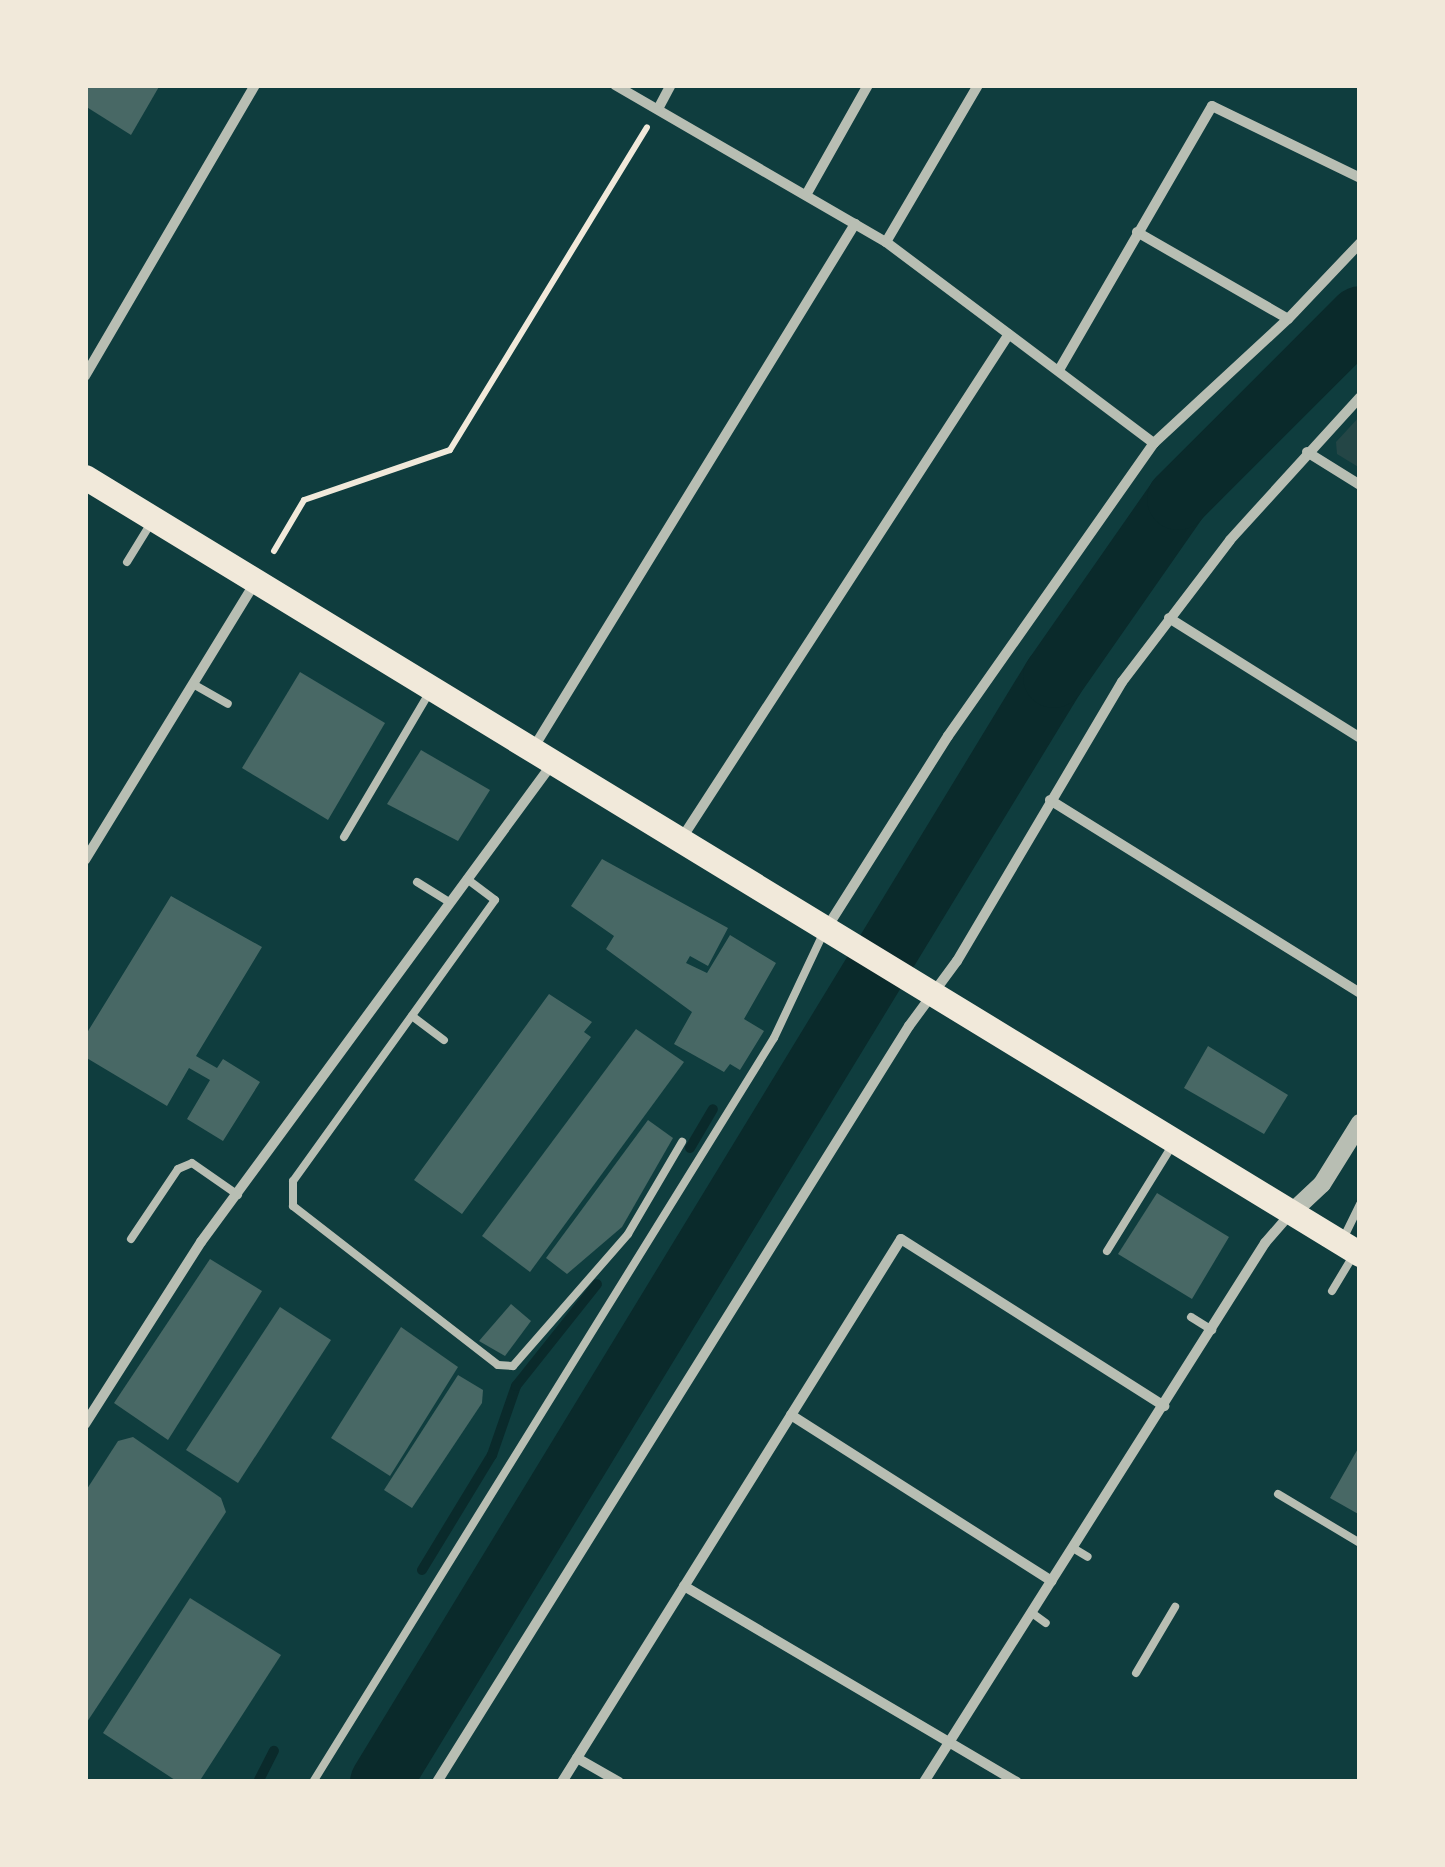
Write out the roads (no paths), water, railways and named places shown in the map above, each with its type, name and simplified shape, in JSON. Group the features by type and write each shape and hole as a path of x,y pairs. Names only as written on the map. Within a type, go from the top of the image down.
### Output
{"main road":[{"path":"85,477 1352,1249"}],"street":[{"path":"85,376 255,85"},
{"path":"616,85 886,242 1154,443"},
{"path":"658,109 671,85"},
{"path":"806,195 868,85"},
{"path":"886,242 978,85"},
{"path":"1058,370 1212,106 1360,178"},
{"path":"85,1424 202,1242 468,879 855,224"},
{"path":"1137,232 1288,319"},
{"path":"834,935 948,736 1154,443 1288,319 1360,243"},
{"path":"680,840 1009,334"},
{"path":"437,1782 924,990 1169,618 1307,452 1360,397"},
{"path":"1307,452 1360,485"},
{"path":"85,860 256,581"},
{"path":"1169,618 1360,738"},
{"path":"1050,800 1360,994"},
{"path":"924,1782 1212,1330 1291,1213 1322,1184 1360,1123"},
{"path":"562,1782 901,1238 1164,1406"},
{"path":"791,1414 1052,1581"},
{"path":"684,1586 1017,1782"},
{"path":"576,1758 618,1782"}],"lane":[{"path":"127,562 154,519"},
{"path":"193,684 228,704"},
{"path":"344,837 432,689"},
{"path":"468,879 495,900 293,1181 294,1206 498,1365 514,1366 628,1234 682,1142"},
{"path":"417,882 450,903"},
{"path":"312,1782 834,935"},
{"path":"412,1016 444,1040"},
{"path":"1107,1251 1174,1142"},
{"path":"132,1239 178,1169 192,1164 239,1196"},
{"path":"1332,1290 1352,1249 1360,1204"},
{"path":"1191,1316 1212,1330"},
{"path":"1278,1494 1360,1543"},
{"path":"1073,1548 1088,1557"},
{"path":"1136,1673 1175,1607"},
{"path":"1032,1613 1046,1622"}],"waterway":[{"path":"381,1782 1054,677 1178,499 1360,317"},
{"path":"690,1148 713,1109"},
{"path":"422,1570 492,1455 516,1386 597,1284"},
{"path":"258,1782 274,1751"}]}
